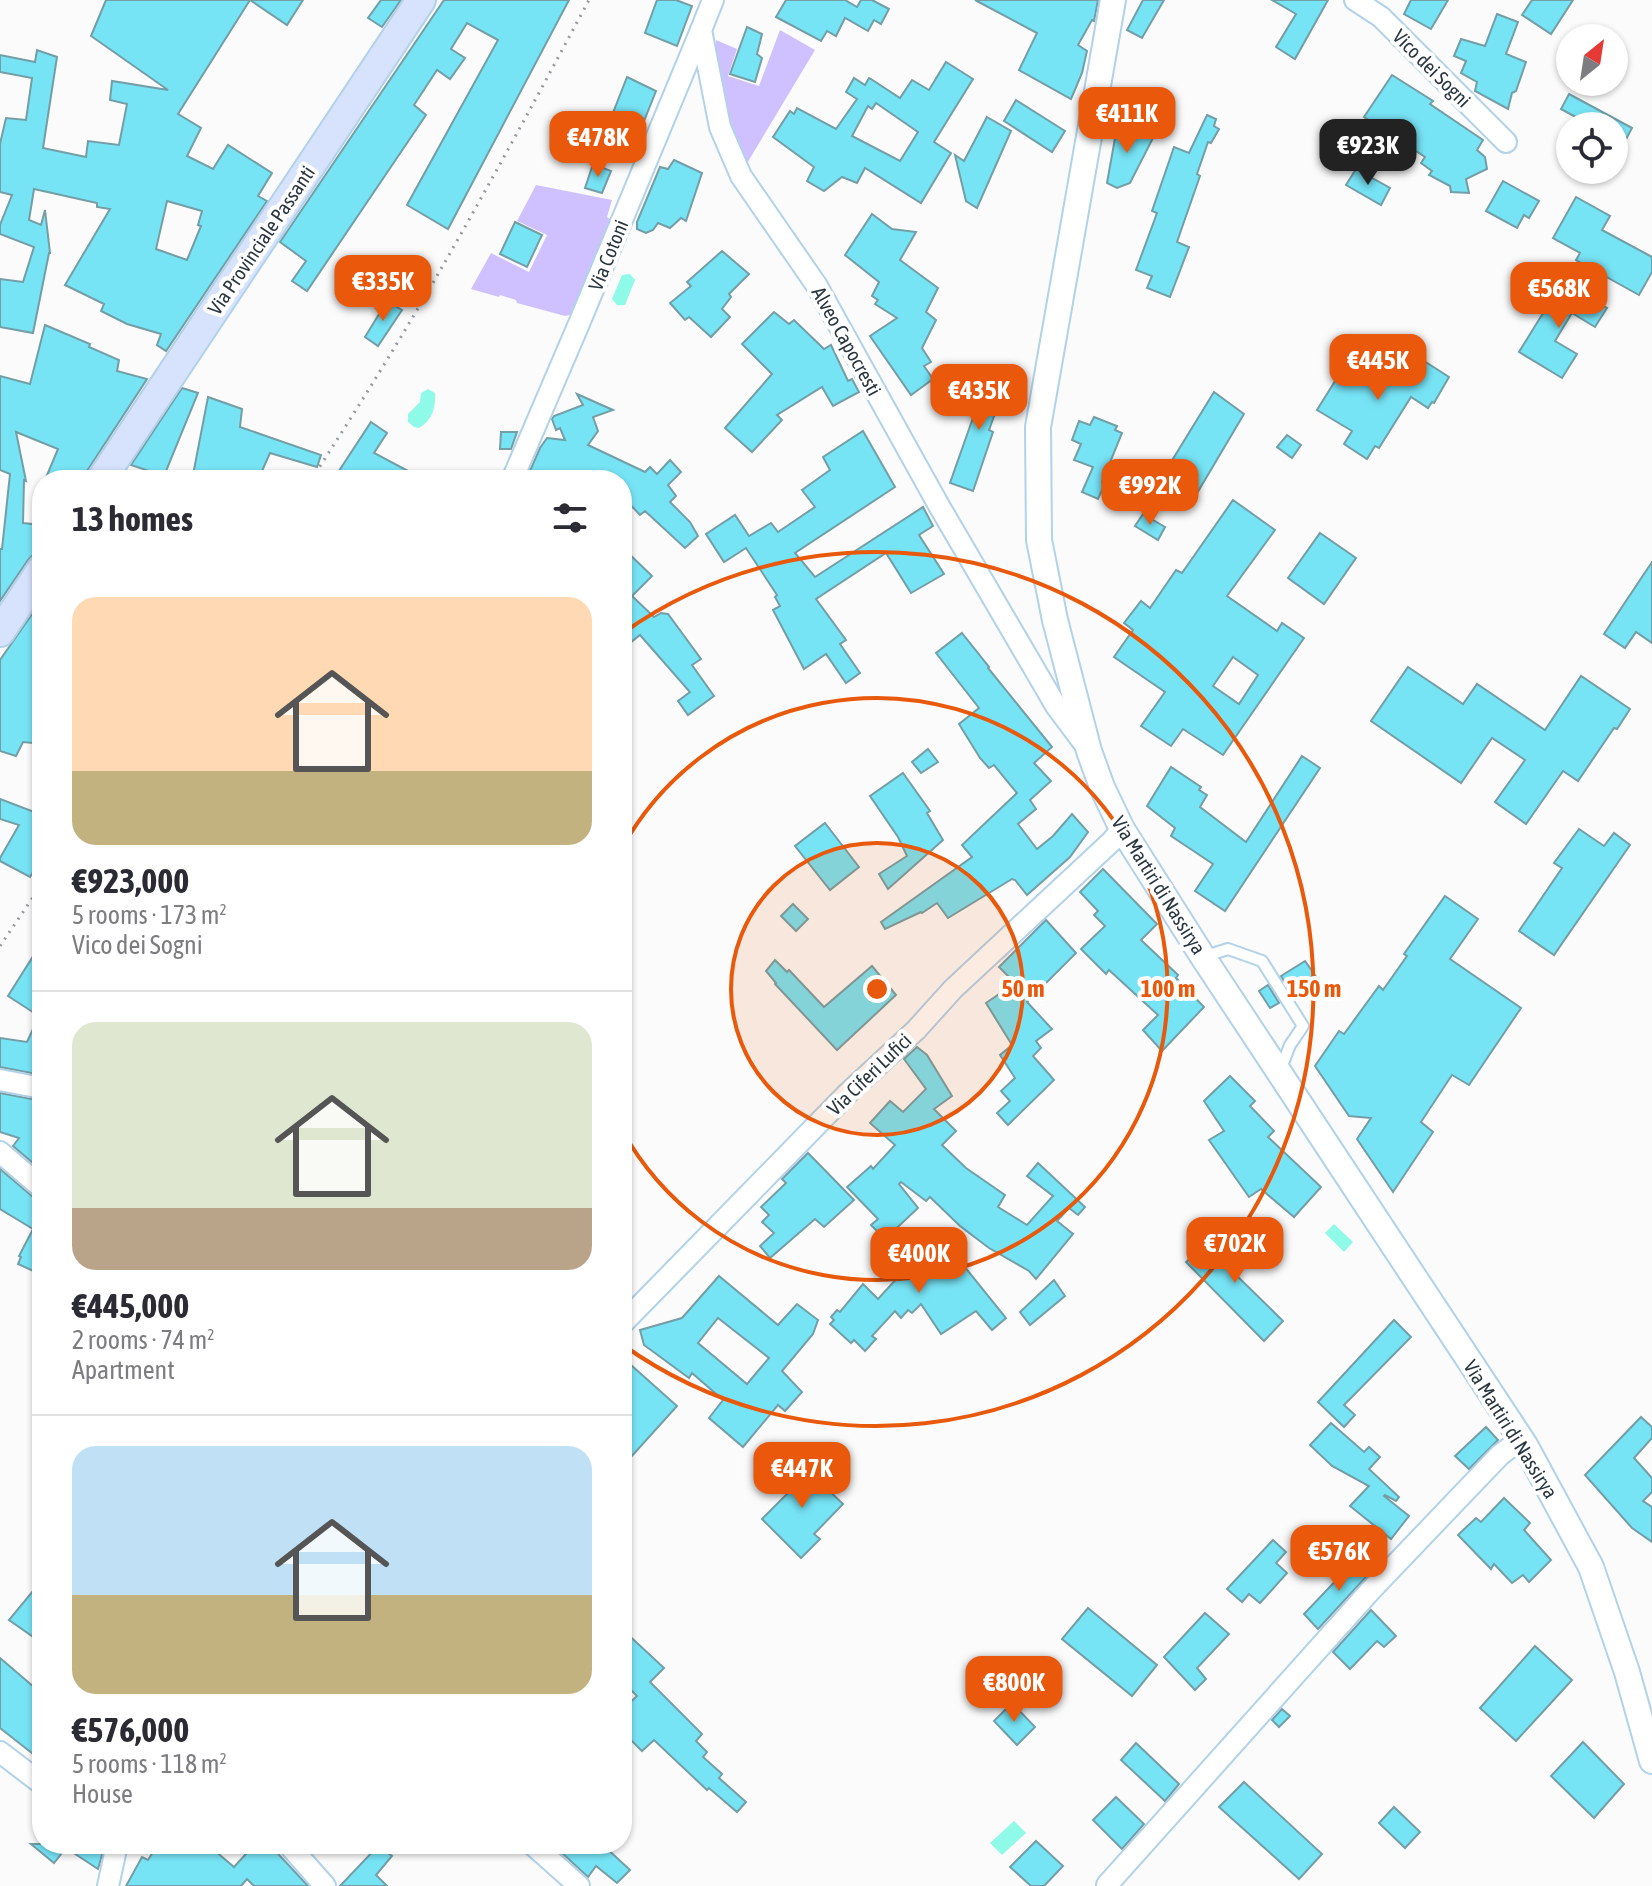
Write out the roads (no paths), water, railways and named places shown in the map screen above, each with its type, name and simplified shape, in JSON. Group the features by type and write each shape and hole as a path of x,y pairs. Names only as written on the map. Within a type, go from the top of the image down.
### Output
{"main road":[{"name":"Via Provinciale Passanti","path":"108,470 421,0"},
{"path":"0,632 32,584"}],"street":[{"path":"701,30 713,0"},
{"name":"Via Martiri di Nassirya","path":"1113,0 1038,427 1039,540 1055,620 1089,751 1122,829 1521,1439 1591,1567 1627,1672 1652,1761"},
{"name":"Vico dei Sogni","path":"1355,0 1381,17 1506,142"},
{"name":"Via Cotoni","path":"516,470 701,30"},
{"name":"Alveo Capocresti","path":"701,30 720,127 741,176 817,286 938,504 1056,706 1089,751"},
{"name":"Via Ciferi Lufici","path":"632,1314 848,1093 916,1030 953,989 1122,829"},
{"path":"0,1080 32,1086"},
{"path":"0,1152 32,1179"},
{"path":"1107,1885 1371,1590 1500,1455 1521,1439"},
{"path":"0,1752 32,1776"},
{"path":"108,1886 115,1854"},
{"path":"297,1854 325,1886"},
{"path":"543,1854 579,1886"}],"lane":[{"path":"1203,957 1228,949 1262,961 1303,1026 1290,1045 1279,1073"}]}
